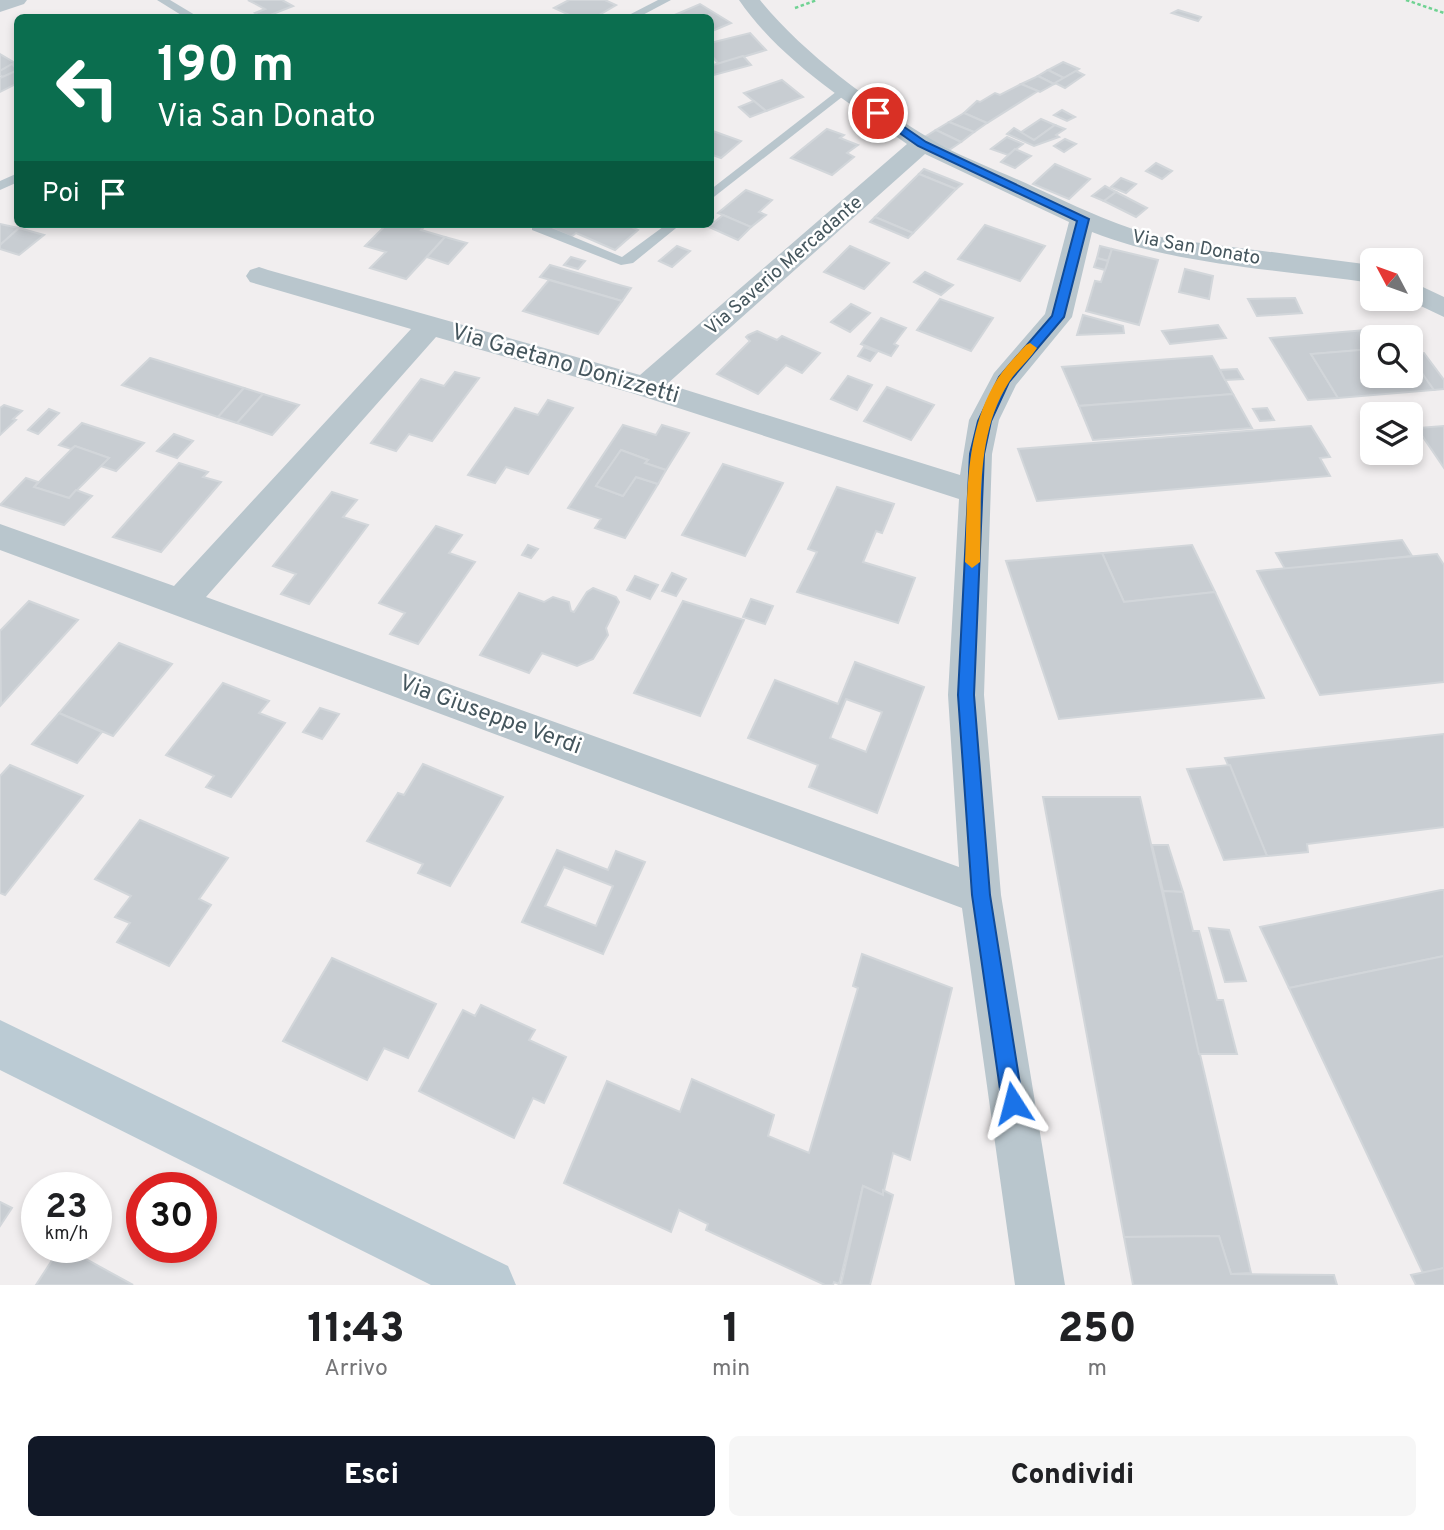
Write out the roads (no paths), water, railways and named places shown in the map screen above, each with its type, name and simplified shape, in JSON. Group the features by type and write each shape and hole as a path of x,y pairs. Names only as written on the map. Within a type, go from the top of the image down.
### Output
{"main road":[{"path":"0,1044 489,1285"}],"street":[{"path":"0,6 17,0"},
{"name":"Via San Donato","path":"749,0 770,26 818,70 922,144 1083,219 1133,239 1170,247 1360,272"},
{"name":"Via Saverio Mercadante","path":"645,387 922,144"},
{"path":"1040,1285 981,895 966,695 977,454 984,421 1004,380 1058,317 1083,219"},
{"path":"259,276 431,325"},
{"path":"1423,297 1444,308"},
{"name":"Via Gaetano Donizzetti","path":"180,603 431,325 645,387 976,492"},
{"name":"Via Giuseppe Verdi","path":"0,537 981,895"}],"lane":[{"path":"162,0 188,14"},
{"path":"636,14 666,0"},
{"path":"714,193 845,90"},
{"path":"537,228 621,261 628,260 670,228"}]}
